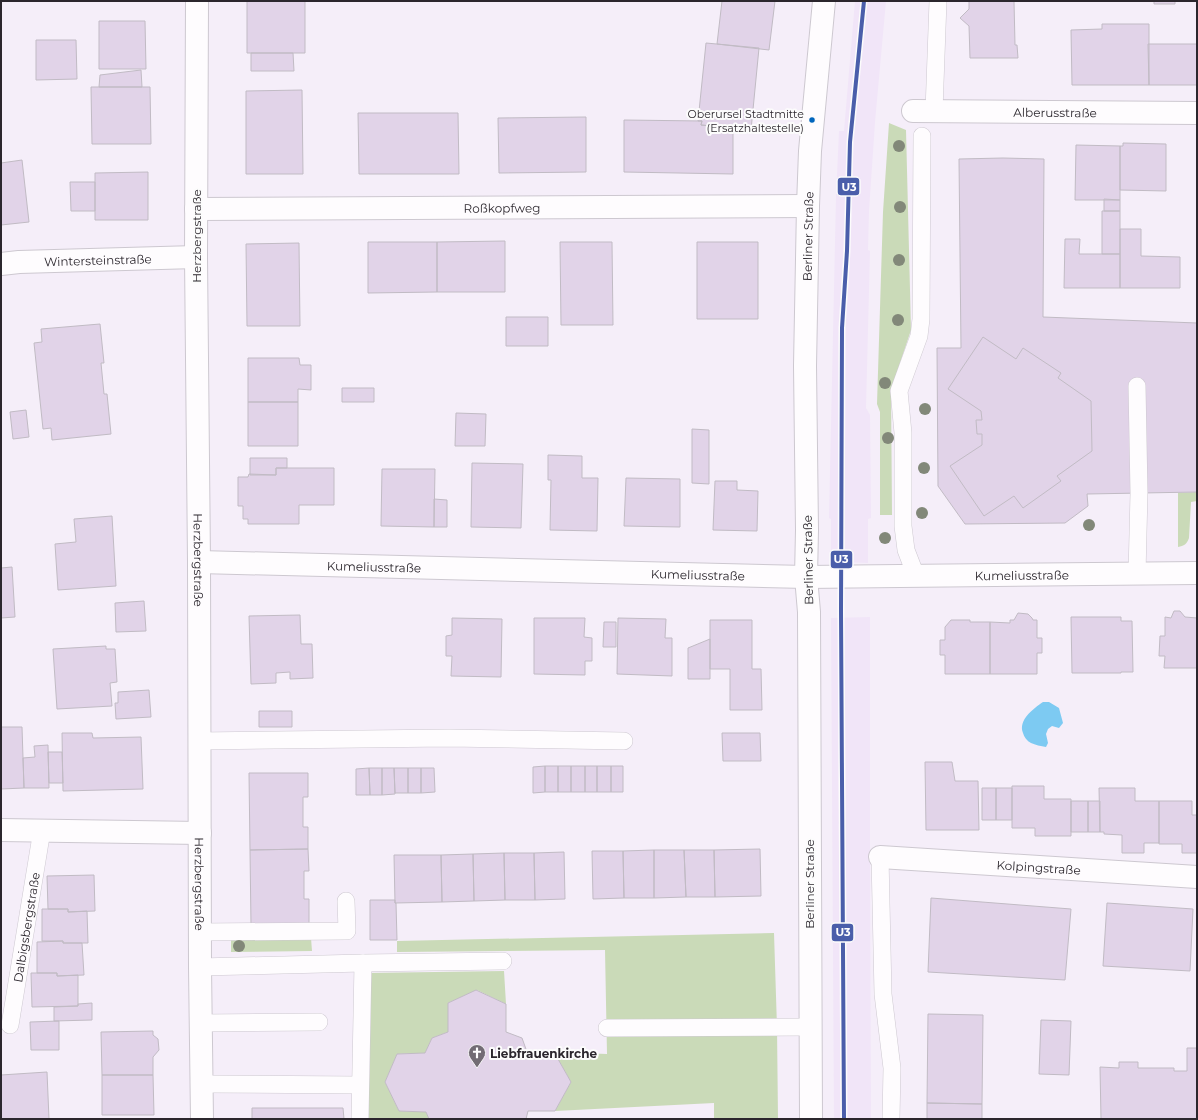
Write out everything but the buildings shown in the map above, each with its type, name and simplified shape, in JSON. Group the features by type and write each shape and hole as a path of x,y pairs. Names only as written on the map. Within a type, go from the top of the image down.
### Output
{"street":[{"name":"Herzbergstraße","path":"196,1 196,257 202,1119"},
{"name":"Berliner Straße","path":"810,1119 809,612 806,577 807,530 805,366 810,144 824,1"},
{"name":"Alberusstraße","path":"923,111 1197,113"},
{"name":"Roßkopfweg","path":"196,209 808,206"},
{"name":"Wintersteinstraße","path":"1,264 19,262 196,257"},
{"name":"Kumeliusstraße","path":"199,562 806,577 1197,573"},
{"path":"1,830 200,833"},
{"name":"Kolpingstraße","path":"880,857 1197,877"}],"lane":[{"path":"923,111 938,1"},
{"path":"916,576 906,550 903,526 903,433 900,390 919,336 921,319 922,136"},
{"path":"1137,386 1139,493 1137,574"},
{"path":"199,741 449,738 624,741"},
{"name":"Dalbigsbergstraße","path":"10,1025 42,830"},
{"path":"880,857 883,994 892,1068 891,1119"},
{"path":"200,932 347,931 346,901"},
{"path":"200,967 504,961"},
{"path":"360,1119 363,963"},
{"path":"201,1023 319,1022"},
{"path":"608,1028 811,1027"},
{"path":"202,1084 360,1085"}],"shaded area":[{"path":"855,1 886,1 875,122 869,211 868,250 870,251 866,408 870,415 871,518 868,519 868,563 845,562 833,556 831,551 831,519 829,518 836,197 839,131 844,131"},
{"path":"870,617 871,1119 834,1119 831,618"}],"green space":[{"path":"889,123 906,130 911,330 891,390 892,515 880,515 880,412 877,404 883,212"},
{"path":"1197,492 1197,501 1191,502 1189,538 1185,544 1178,547 1178,493"},
{"path":"774,933 778,1119 714,1119 714,1103 555,1111 571,1082 554,1052 607,1054 605,950 397,952 397,941"},
{"path":"311,938 312,951 231,952 231,939"},
{"path":"504,971 506,1004 477,990 448,1003 448,1032 432,1038 425,1053 397,1054 385,1082 399,1111 426,1112 429,1119 367,1119 366,973"}],"water":[{"path":"1043,702 1049,702 1059,708 1063,723 1059,728 1052,726 1048,729 1046,734 1048,743 1046,747 1028,741 1024,736 1022,728 1024,719 1027,715"}],"transit line":[{"name":"U3","path":"844,1119 841,612 842,328 847,251 850,142 864,1"}],"place":[{"name":"Oberursel Stadtmitte (Ersatzhaltestelle)","path":"812,120"},
{"name":"Liebfrauenkirche","path":"477,1068"}]}
